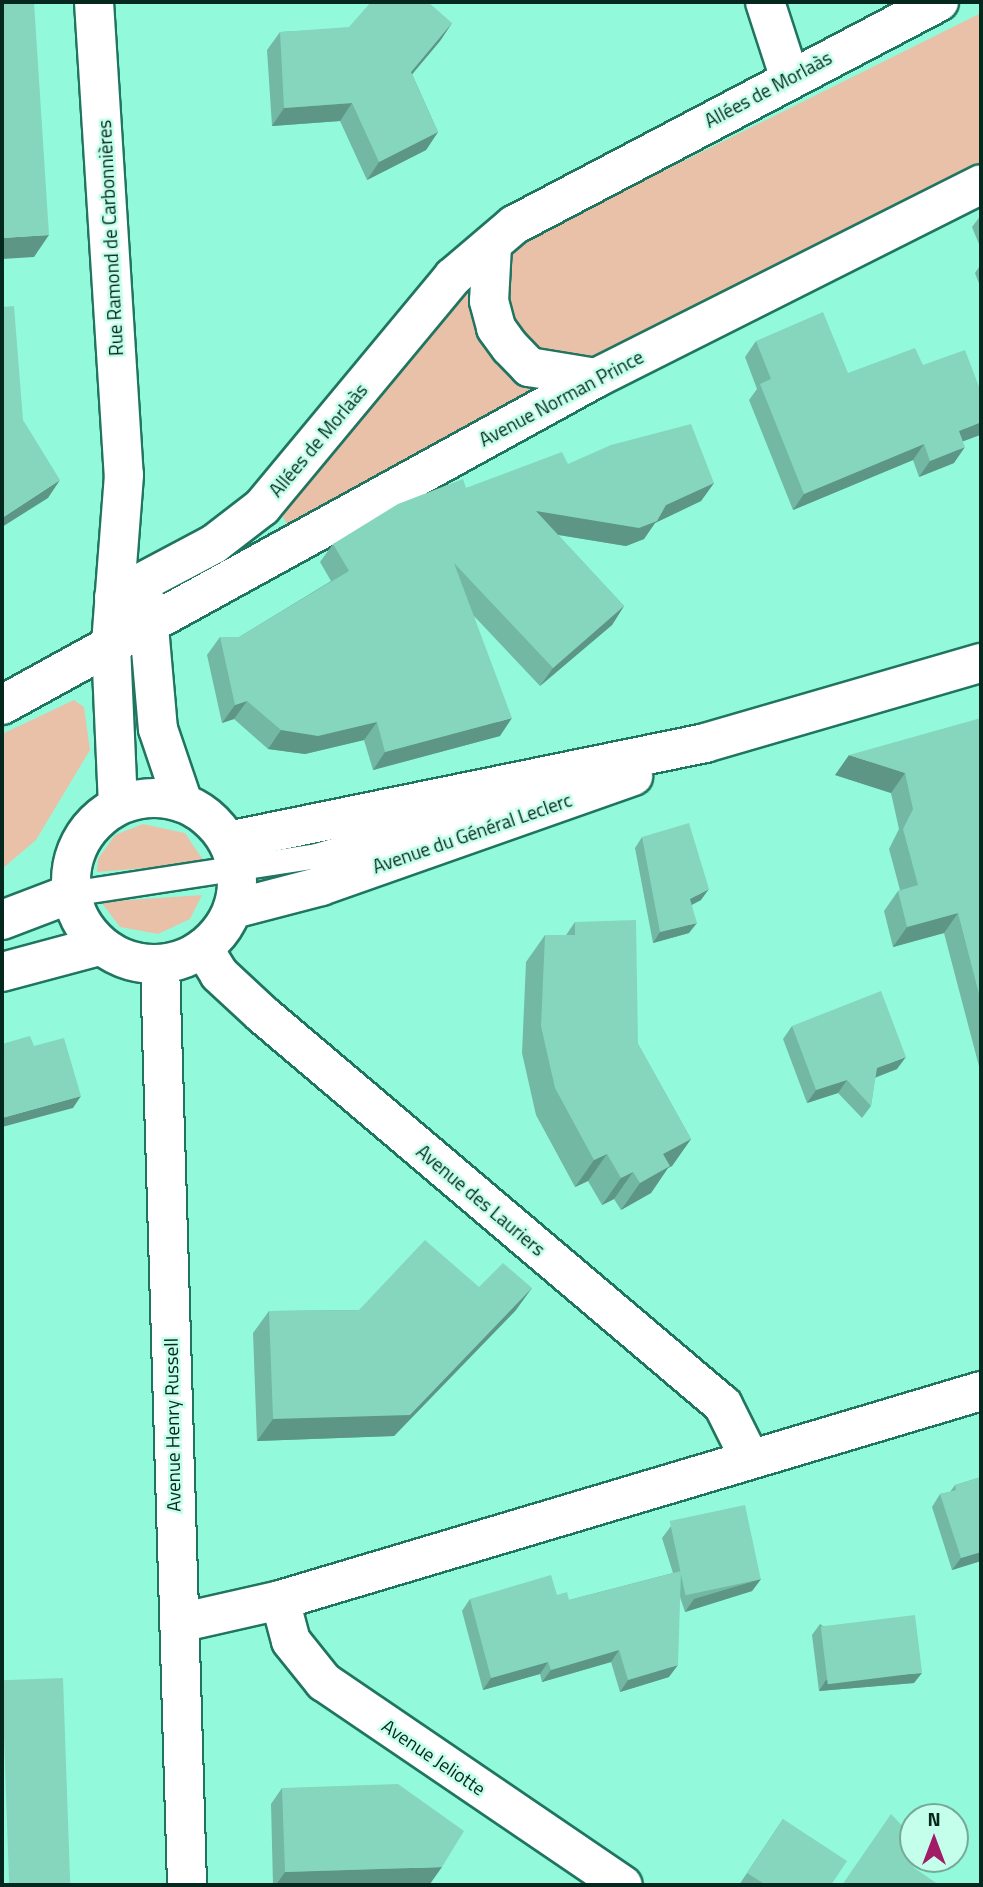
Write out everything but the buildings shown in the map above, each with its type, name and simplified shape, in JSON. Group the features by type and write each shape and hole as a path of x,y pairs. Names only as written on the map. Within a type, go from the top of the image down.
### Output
{"street":[{"name":"Rue Ramond de Carbonnières","path":"94,2 130,589 111,645 118,805"},
{"path":"765,2 789,76"},
{"name":"Allées de Morlaàs","path":"130,589 214,544 262,507 453,277 514,225 789,76 939,2"},
{"name":"Avenue Norman Prince","path":"149,626 596,378 981,184"},
{"path":"492,246 489,301 496,328 510,347 529,367 596,378"},
{"name":"Rue Ramond de Carbonnières","path":"130,589 149,626 158,729 183,803"},
{"path":"2,705 149,626"},
{"name":"Avenue du Général Leclerc","path":"233,856 631,755 705,743 981,663"},
{"name":"Avenue du Général Leclerc","path":"233,909 346,877 646,771 705,743"},
{"path":"143,798 183,803 198,810 233,856 233,909 203,948 160,964 143,965 99,946 79,919 71,894 79,842 118,805 143,798"},
{"path":"2,920 71,894"},
{"path":"2,972 99,946"},
{"name":"Avenue des Lauriers","path":"203,948 219,974 262,1014 723,1405 750,1459"},
{"name":"Avenue Henry Russell","path":"160,964 187,1885"},
{"path":"179,1623 280,1600 981,1391"},
{"name":"Avenue Jeliotte","path":"280,1600 291,1642 324,1682 623,1885"}],"lane":[{"path":"71,894 233,856"}],"shaded area":[{"path":"981,13 981,164 593,360 563,363 520,339 501,280 505,257 541,232"},
{"path":"462,291 472,296 532,384 530,392 290,530 276,504"},
{"path":"74,700 84,707 90,750 36,840 2,869 2,734"},
{"path":"143,824 185,833 205,863 97,872 98,859 115,835"},
{"path":"202,895 190,919 158,934 120,927 101,902"}]}
